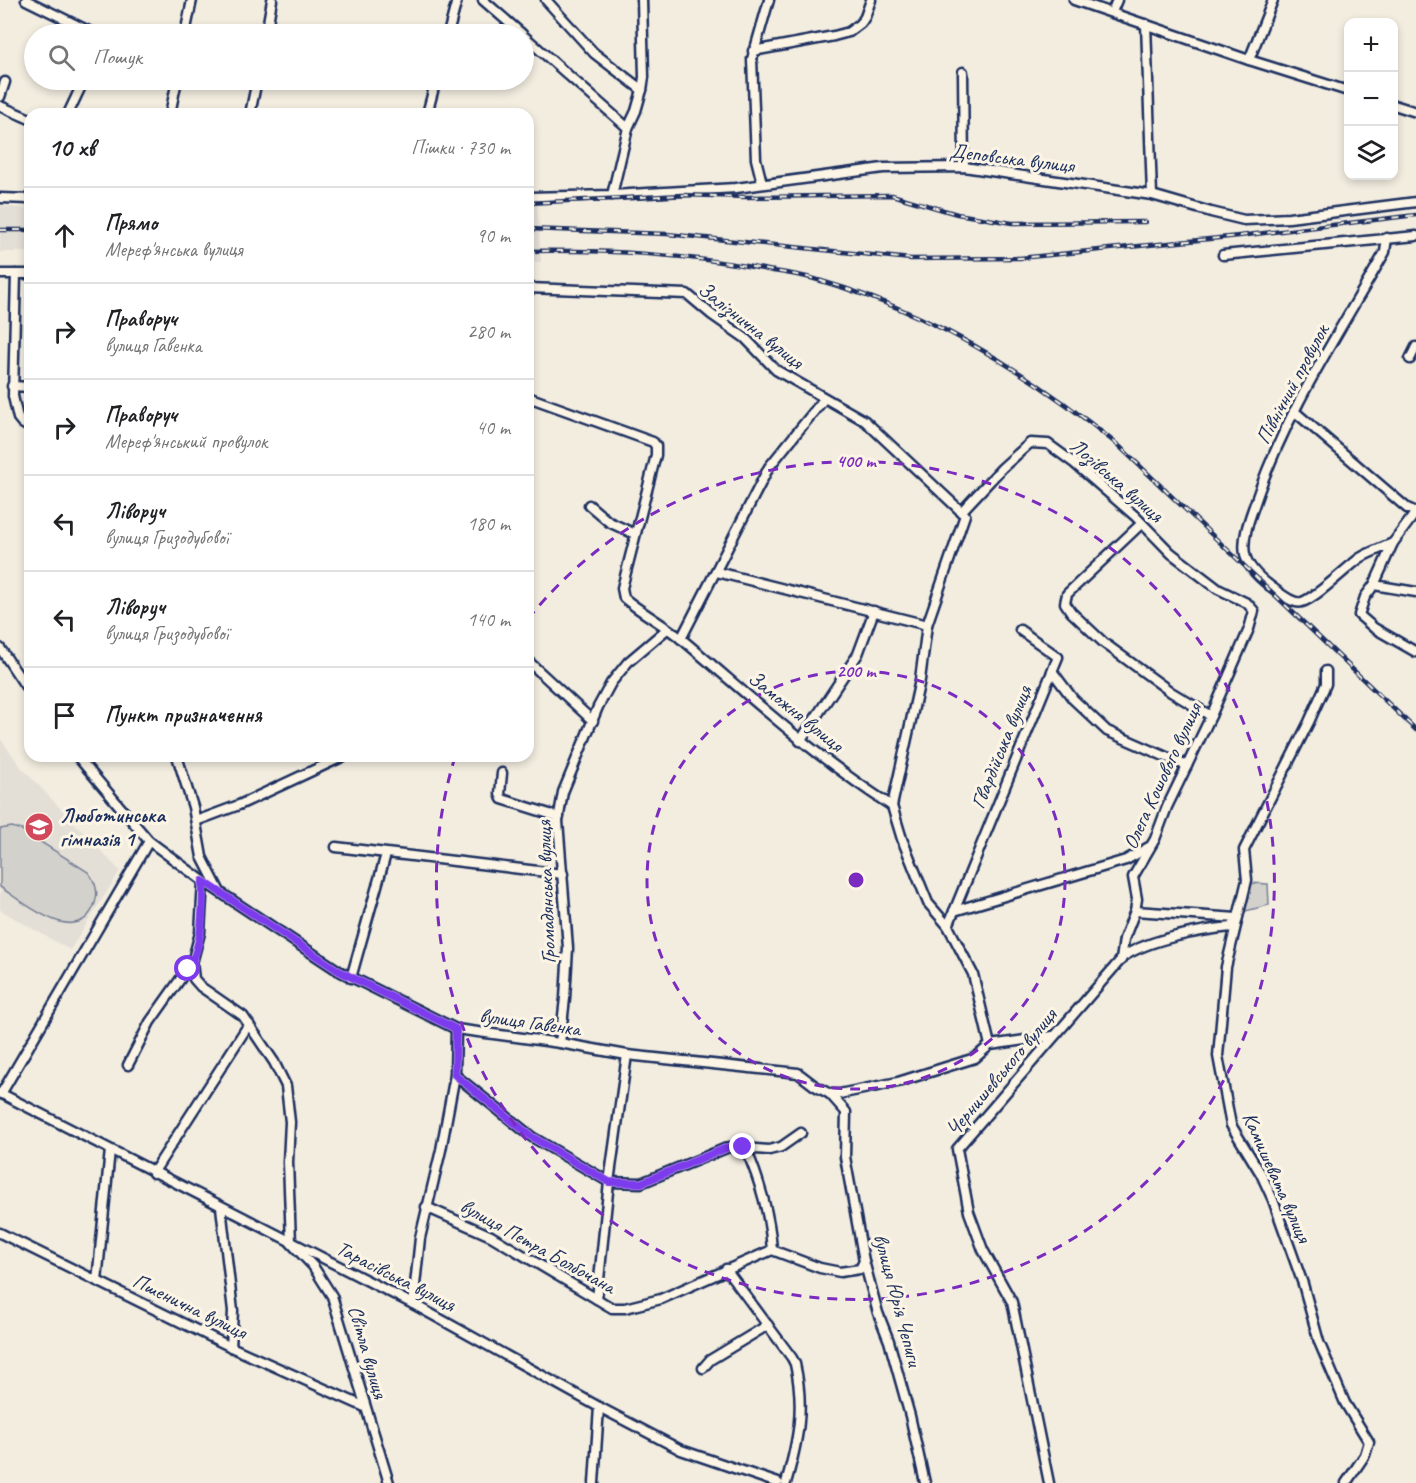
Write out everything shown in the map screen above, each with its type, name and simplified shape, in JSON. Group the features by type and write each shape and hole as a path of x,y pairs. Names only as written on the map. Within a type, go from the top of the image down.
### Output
{"street":[{"path":"26,0 75,24"},
{"path":"187,24 192,0"},
{"path":"268,24 272,0"},
{"path":"451,24 457,0"},
{"path":"483,0 510,24"},
{"path":"546,0 594,53 642,90"},
{"path":"612,195 628,128 636,111 644,77 642,0"},
{"path":"762,183 756,159 752,73 753,51 769,0"},
{"path":"753,51 844,34 861,23 871,0"},
{"path":"1074,0 1344,90"},
{"path":"1112,12 1117,0"},
{"path":"1249,60 1273,0"},
{"path":"1146,24 1152,195"},
{"path":"534,45 628,128"},
{"path":"963,72 964,167"},
{"path":"0,97 5,82"},
{"path":"71,108 79,90"},
{"path":"171,108 175,90"},
{"path":"251,108 255,90"},
{"path":"429,108 433,90"},
{"path":"0,106 24,116"},
{"path":"1398,106 1416,112"},
{"name":"Деповська вулиця","path":"534,197 736,188 883,168 964,167 1152,195 1244,219 1289,218 1416,202"},
{"path":"0,198 24,199"},
{"path":"1223,255 1416,236"},
{"name":"Північний провулок","path":"1387,238 1385,252 1294,411 1260,488 1248,526 1245,553 1248,563 1266,582 1288,598 1302,602 1361,557 1393,543"},
{"path":"0,274 24,274"},
{"path":"16,274 12,386 16,413 24,424"},
{"name":"Залізнична вулиця","path":"534,288 687,294 745,338 776,370 865,421 961,512"},
{"path":"1410,359 1416,347"},
{"path":"12,386 24,387"},
{"path":"534,399 653,442 656,446 656,455 635,534 609,522 589,505"},
{"path":"681,639 769,467 824,399"},
{"path":"1294,411 1407,508 1416,512 1393,543 1374,585 1365,597 1359,615 1374,628 1416,652"},
{"name":"Лозівська вулиця","path":"961,512 1030,443 1048,444 1074,463 1135,516 1171,553 1218,589 1247,603 1254,610"},
{"path":"961,512 964,515 927,625 921,680 892,806 902,839 928,903 948,926 973,974 990,1045"},
{"path":"1141,524 1066,594 1065,603 1071,612 1104,644 1171,692 1211,716"},
{"name":"Заможня вулиця","path":"635,534 622,588 627,601 681,639 800,741 892,806"},
{"path":"717,572 927,625"},
{"path":"1374,585 1416,592"},
{"name":"Олега Кошового вулиця","path":"1121,960 1124,939 1135,911 1137,898 1133,877 1151,846 1211,716 1249,629 1254,610"},
{"path":"800,741 858,654 874,611"},
{"name":"Громадянська вулиця","path":"560,1043 568,948 559,818 563,792 604,694 628,662 667,629"},
{"path":"1020,630 1058,657 1052,671"},
{"path":"0,648 24,684"},
{"path":"534,667 593,721"},
{"name":"Гвардійська вулиця","path":"1052,671 1073,699 1107,731 1187,766"},
{"name":"Гвардійська вулиця","path":"948,926 1052,671"},
{"name":"Камишевата вулиця","path":"1326,671 1326,684 1322,694 1244,850 1246,880 1226,967 1218,1056 1231,1125 1261,1174 1273,1200 1303,1284 1319,1342 1345,1403 1369,1442 1365,1455 1346,1483"},
{"name":"вулиця Гавенка","path":"81,762 149,841 221,894 351,978 456,1029 627,1055 798,1073 830,1094"},
{"path":"179,762 196,821 202,857 221,894"},
{"path":"196,821 239,805 331,762"},
{"path":"502,773 500,794 502,799 559,818"},
{"path":"1,1093 149,841"},
{"path":"954,911 1126,860 1151,846"},
{"path":"336,847 562,874"},
{"path":"351,978 386,854"},
{"path":"183,866 192,866 202,857"},
{"path":"203,881 200,933 192,963 193,974 201,987 233,1008 249,1024 283,1078 288,1096 291,1243"},
{"path":"1135,911 1237,918"},
{"name":"Чернишевського вулиця","path":"1049,1483 1012,1302 979,1240 969,1212 957,1149 1121,960 1134,950 1190,932 1232,927 1237,918"},
{"path":"128,1065 150,1022 192,963"},
{"path":"153,1173 249,1024"},
{"path":"413,1304 420,1238 441,1150 455,1075 456,1029"},
{"path":"830,1094 898,1082 975,1058 990,1045 1053,1036"},
{"path":"597,1299 609,1182 627,1055"},
{"path":"455,1075 532,1137 609,1182 641,1183 729,1147 769,1150 781,1147 801,1133"},
{"name":"Тарасівська вулиця","path":"1,1093 153,1173 413,1304 681,1450 778,1483"},
{"name":"вулиця Юрія Чепиги","path":"830,1094 846,1112 845,1157 864,1260 878,1313 900,1377 925,1483"},
{"path":"745,1147 754,1168 770,1229 772,1250 840,1272 860,1269 864,1260"},
{"path":"97,1281 110,1150"},
{"path":"221,1207 233,1311 231,1347"},
{"name":"вулиця Петра Болбочана","path":"426,1207 491,1236 612,1308 631,1307 661,1299 772,1250"},
{"name":"Пшенична вулиця","path":"0,1233 231,1347 365,1407"},
{"name":"Світла вулиця","path":"291,1243 313,1266 332,1296 388,1483"},
{"path":"726,1269 792,1358 797,1378 800,1429 786,1483"},
{"path":"703,1368 710,1360 768,1325"},
{"path":"594,1483 599,1407"}],"shaded area":[{"path":"534,201 537,201 541,262 534,262"},
{"path":"0,206 24,208 24,252 0,252"},
{"name":"Люботинська гiмназiя 1","path":"0,738 21,767 120,871 70,950 0,910"},
{"path":"12,827 22,830 88,872 97,895 87,917 76,923 64,923 36,911 0,887 0,829"},
{"path":"1249,883 1268,884 1269,905 1242,912"}],"railway":[{"path":"534,203 682,195 746,197 892,195 957,214 1012,223 1145,222"},
{"path":"534,229 667,234 911,259 1020,258 1416,215"},
{"path":"0,230 24,230"},
{"path":"534,251 619,252 678,257 806,277 859,293 899,309 977,347 1050,394 1119,446 1416,730"}],"place":[{"name":"Люботинська гiмназiя 1","path":"39,827"}],"route":[{"path":"188,969 192,963 200,933 203,881 339,971 456,1029 455,1075 532,1137 609,1182 641,1183 720,1150 735,1146 743,1147"}]}
